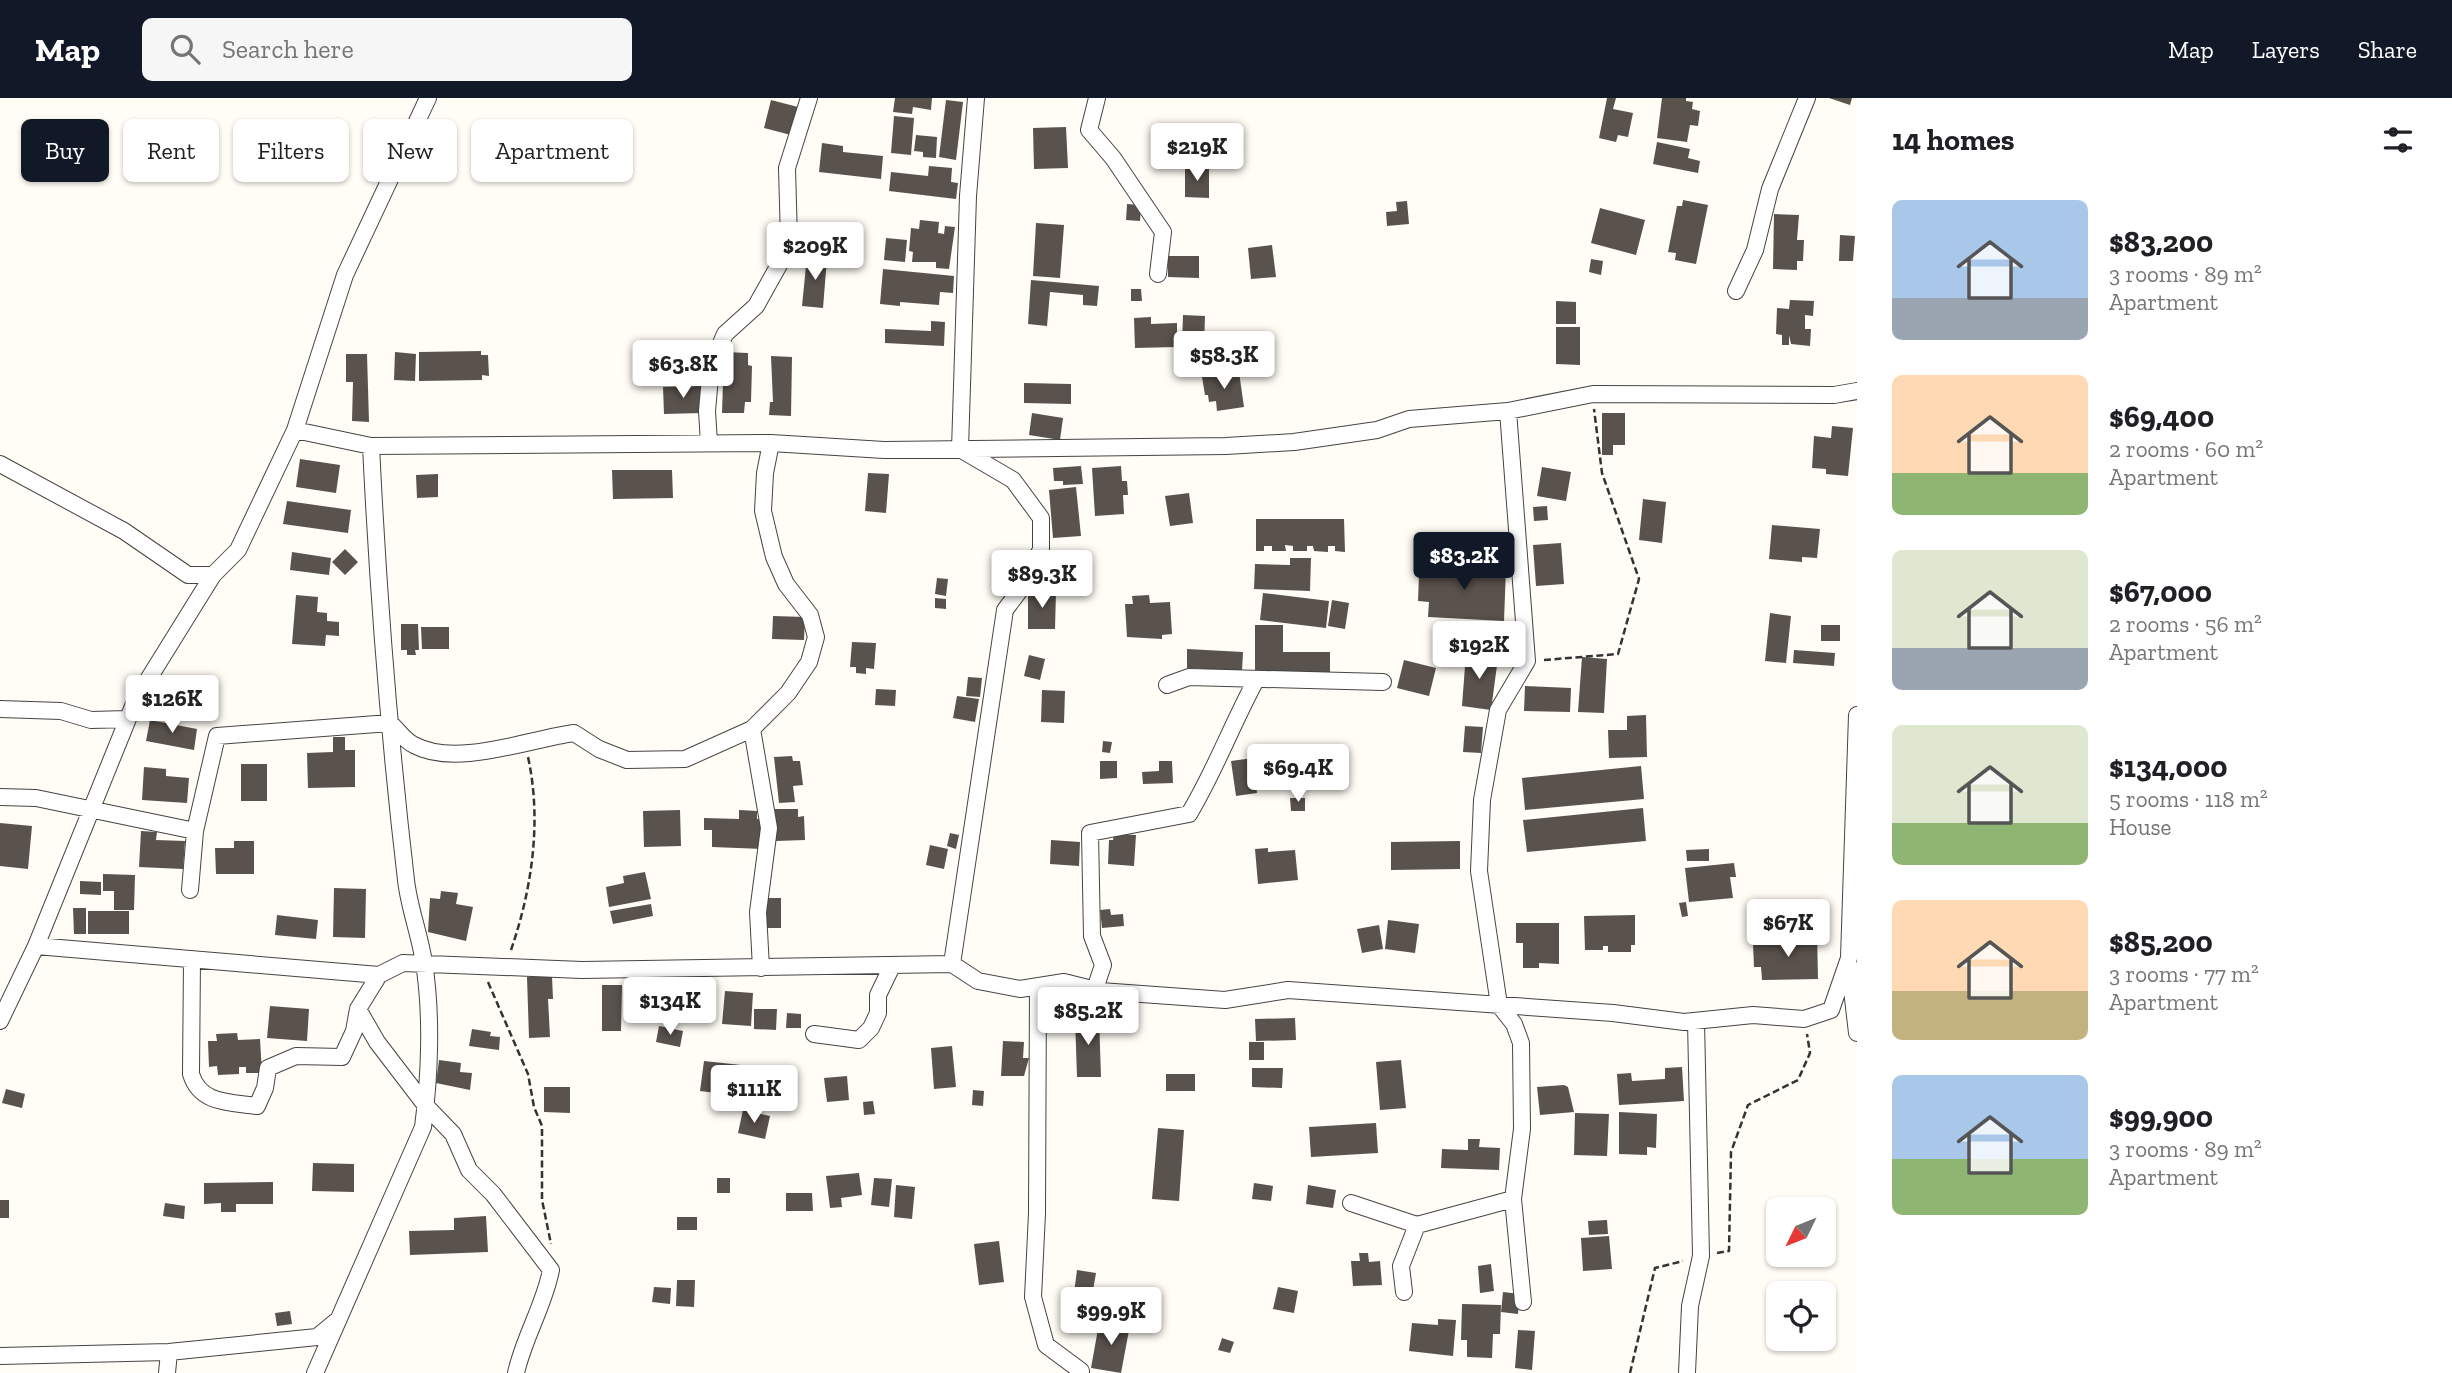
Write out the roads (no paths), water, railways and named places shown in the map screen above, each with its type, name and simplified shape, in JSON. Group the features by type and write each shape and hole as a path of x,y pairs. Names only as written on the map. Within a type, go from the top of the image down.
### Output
{"street":[{"path":"0,1021 36,946 136,699 213,575 238,550 295,430 345,275 428,98"},
{"path":"709,443 711,366 724,334 756,306 785,254 789,240 787,168 810,98"},
{"path":"960,449 968,197 976,98"},
{"path":"1097,98 1088,130 1113,158 1163,232 1158,274"},
{"path":"1736,291 1755,250 1770,189 1807,98"},
{"path":"295,430 371,446 771,443 884,450 1294,442 1377,430 1409,419 1508,411 1593,394 1834,395 1857,391"},
{"path":"1508,411 1527,661 1498,710 1482,800 1479,871 1499,1005 1514,1024 1521,1043 1522,1129 1513,1199 1523,1302"},
{"path":"190,890 195,831 217,736 390,723 412,744 428,751 464,756 488,748 524,744 575,733 599,748 627,760 685,759 752,729 788,693 809,662 816,637 810,615 786,584 774,557 763,511 765,473 771,443"},
{"path":"315,1373 423,1127 426,1106 428,1037 425,964 406,883 379,615 371,446"},
{"path":"952,964 1006,610 1026,582 1041,549 1041,518 1013,480 960,449"},
{"path":"0,464 124,531 188,575 213,575"},
{"path":"1167,684 1189,677 1382,682"},
{"path":"1095,989 1103,965 1092,936 1090,833 1189,814 1213,774 1237,716 1256,680"},
{"path":"0,709 61,711 91,720 128,719"},
{"path":"1857,715 1849,958 1857,1033"},
{"path":"752,729 769,828 758,912 761,968"},
{"path":"0,797 36,798 195,831"},
{"path":"36,946 379,975 403,963 582,970 952,964 978,981 1020,989 1064,982 1095,989 1224,1000 1288,990 1696,1021 1754,1015 1804,1019 1831,1010 1849,958"},
{"path":"192,959 191,1074 195,1087 203,1096 215,1100 257,1106 265,1088 268,1068 296,1056 342,1057 354,1031 358,1009 379,975"},
{"path":"814,1034 859,1040 875,1020 878,995 892,966"},
{"path":"1038,986 1037,1213 1033,1297 1046,1345 1081,1371"},
{"path":"358,1009 377,1042 426,1106 453,1134 469,1170 493,1194 551,1270 546,1294 522,1343 516,1373"},
{"path":"1687,1373 1690,1306 1701,1256 1696,1021"},
{"path":"1351,1203 1418,1225 1513,1199"},
{"path":"1404,1292 1401,1266 1418,1225"},
{"path":"0,1356 169,1352 317,1337 341,1317"},
{"path":"167,1373 169,1352"}]}
